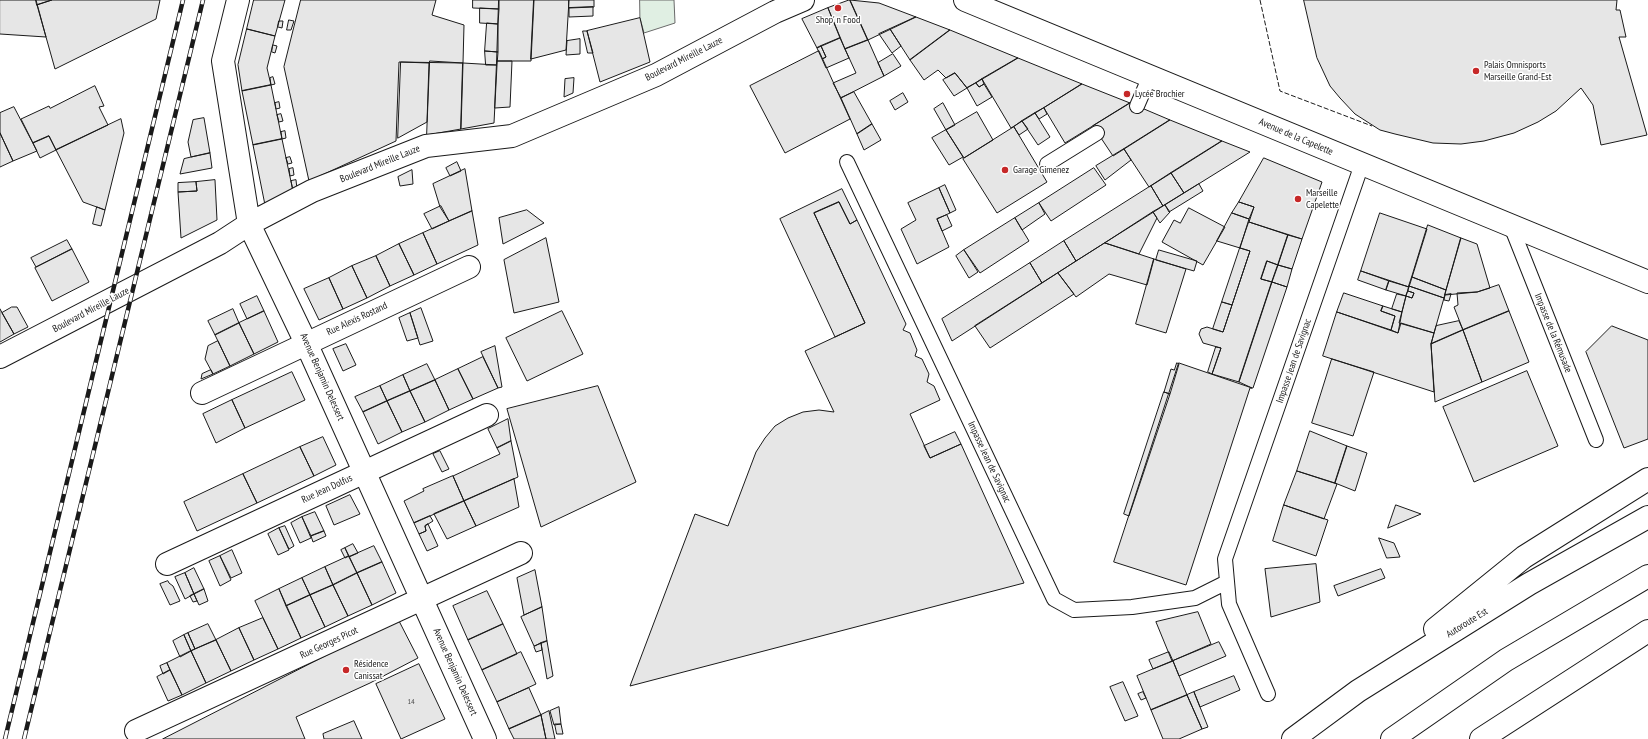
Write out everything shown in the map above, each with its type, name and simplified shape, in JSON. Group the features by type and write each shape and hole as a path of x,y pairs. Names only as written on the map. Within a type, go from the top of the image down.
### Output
{"main road":[{"name":"Avenue Benjamin Delessert","path":"238,0 223,61 249,224 306,343 485,739"},
{"name":"Boulevard Mireille Lauze","path":"0,357 220,243 249,224 312,191 426,146 512,136 656,75 776,6 803,0"},
{"name":"Avenue de la Capelette","path":"967,0 1511,226 1638,275 1648,282"},
{"name":"Rue Alexis Rostand","path":"202,393 469,267"},
{"name":"Rue Jean Dolfus","path":"167,564 487,415"},
{"path":"1358,691 1524,557 1648,479"},
{"name":"Autoroute Est","path":"1293,739 1358,691 1529,584 1648,517"},
{"name":"Rue Georges Picot","path":"136,731 522,553"},
{"path":"1392,739 1506,660 1648,576"},
{"path":"1506,660 1648,593"},
{"path":"1481,739 1648,631"}],"lane":[{"path":"1137,106 1150,76"},
{"path":"1047,164 1097,133"},
{"name":"Impasse Jean de Savignac","path":"847,162 1054,599 1074,610 1132,608 1195,598 1227,582"},
{"name":"Impasse Jean de Savignac","path":"1268,694 1229,604 1225,559 1362,164"},
{"name":"Impasse de la Rémusade","path":"1511,226 1596,440"}],"green space":[{"path":"640,0 674,0 675,23 644,33 640,18"}],"building":[{"path":"0,0 36,0 46,37 0,34"},
{"path":"36,0 52,0 37,5"},
{"path":"52,0 160,0 156,19 55,69 37,5"},
{"path":"254,0 285,0 275,36 247,29"},
{"path":"301,0 436,0 432,15 464,25 463,63 399,62 396,141 309,181 284,67"},
{"path":"473,0 499,0 499,9 473,8"},
{"path":"499,0 534,0 531,61 497,61"},
{"path":"534,0 569,0 566,50 531,59"},
{"path":"569,0 594,0 594,7 569,8"},
{"path":"850,0 868,40 845,49 828,8"},
{"path":"850,0 879,3 916,17 868,40"},
{"name":"Palais Omnisports Marseille Grand-Est","path":"1304,0 1617,0 1616,10 1620,10 1626,37 1619,37 1647,135 1601,145 1593,105 1581,88 1556,111 1538,122 1514,133 1484,141 1461,144 1433,143 1380,130 1355,114 1330,86 1317,58"},
{"path":"593,7 593,16 569,17 569,8"},
{"path":"480,8 499,9 498,24 480,23"},
{"path":"828,8 840,38 817,48 802,19"},
{"path":"916,17 950,30 910,60 890,29"},
{"path":"640,18 650,62 600,82 587,31"},
{"path":"289,20 294,21 291,30 287,30"},
{"path":"279,21 283,21 282,28 278,27"},
{"path":"487,23 498,24 498,52 485,51"},
{"path":"247,29 275,36 267,68 271,85 242,91 238,65"},
{"path":"890,29 901,46 892,53 879,34"},
{"path":"950,30 1018,58 967,88 955,73 946,78 938,70 924,80 910,60"},
{"path":"583,31 587,31 593,53 588,53"},
{"path":"840,38 849,58 826,68 822,59 826,57 821,46"},
{"path":"580,39 580,54 566,55 567,41"},
{"path":"868,40 884,76 841,98 833,83 856,73 845,49"},
{"path":"273,45 277,46 275,53 272,52"},
{"path":"821,46 826,57 822,59 817,48"},
{"path":"485,51 498,52 497,65 486,65"},
{"path":"819,51 850,119 785,153 750,86"},
{"path":"893,54 901,66 884,76 878,63"},
{"path":"1018,58 1082,84 1011,128 982,79"},
{"path":"430,61 463,63 461,129 427,135"},
{"path":"497,61 512,61 510,107 495,108"},
{"path":"401,62 429,63 427,122 398,138"},
{"path":"463,63 497,65 494,123 461,129"},
{"path":"955,73 967,88 954,96 943,80"},
{"path":"273,77 275,84 271,85 270,78"},
{"path":"574,78 573,93 564,97 565,79"},
{"path":"982,79 984,84 979,87 976,83"},
{"path":"976,83 979,87 984,84 992,97 977,106 967,88"},
{"path":"1082,84 1130,103 1065,143 1044,108"},
{"path":"271,85 282,139 253,145 242,91"},
{"path":"95,86 104,106 99,107 108,125 56,150 49,136 33,143 21,119 49,106 50,108"},
{"path":"854,92 872,124 857,134 841,98"},
{"path":"903,93 908,102 895,110 890,101"},
{"path":"279,102 280,108 276,109 275,103"},
{"path":"943,103 955,125 946,130 934,109"},
{"path":"1130,103 1170,120 1113,156 1093,126"},
{"path":"14,107 37,151 13,161 0,133 0,113"},
{"path":"1044,108 1047,114 1039,119 1035,113"},
{"path":"977,112 993,140 964,158 946,130"},
{"path":"1035,113 1050,137 1038,145 1022,121"},
{"path":"281,114 283,121 279,122 277,115"},
{"path":"204,118 210,153 191,157 188,142 193,120"},
{"path":"121,119 124,133 105,210 83,202 56,150"},
{"path":"1170,120 1222,141 1149,187 1124,149"},
{"path":"1022,121 1028,129 1019,135 1014,127"},
{"path":"872,124 881,140 864,150 857,134"},
{"name":"Garage Gimenez","path":"1014,127 1047,182 997,213 963,159"},
{"path":"946,130 963,157 949,165 932,138"},
{"path":"285,131 286,138 282,139 281,132"},
{"path":"0,133 13,161 0,167"},
{"path":"49,136 56,150 40,158 33,143"},
{"path":"282,139 293,191 265,205 253,145"},
{"path":"1222,141 1250,152 1184,193 1171,173"},
{"path":"1124,149 1131,160 1105,180 1096,166"},
{"path":"210,153 212,168 180,174 184,159"},
{"path":"290,157 292,163 288,164 286,158"},
{"path":"1264,158 1322,182 1302,239 1249,222 1254,207 1239,202"},
{"path":"457,162 461,171 450,176 446,168"},
{"path":"293,168 294,175 290,176 289,169"},
{"path":"1094,168 1106,185 1051,221 1039,203"},
{"path":"465,169 472,211 449,221 440,207 433,184"},
{"path":"412,170 413,184 400,186 398,177"},
{"path":"1171,173 1184,193 1163,206 1151,186"},
{"path":"215,180 217,220 181,238 178,192 197,191 196,182"},
{"path":"296,180 297,189 293,191 291,181"},
{"path":"196,182 197,191 178,192 178,183"},
{"path":"1199,184 1203,191 1169,212 1165,205"},
{"path":"945,185 956,210 950,213 939,188"},
{"path":"1151,186 1163,206 1076,261 1064,241"},
{"path":"939,188 950,213 937,219 949,247 917,264 901,229 916,220 908,203"},
{"path":"842,189 857,220 850,224 839,202 814,213 865,323 835,337 780,219"},
{"path":"839,202 850,224 857,220 906,324 903,330 910,333 917,350 915,356 922,359 929,374 927,382 934,386 940,400 910,414 930,458 961,444 1024,583 630,686 695,514 728,526 756,452 775,426 788,418 803,412 819,410 834,412 805,351 865,323 814,213"},
{"path":"1239,202 1254,207 1249,219 1232,213"},
{"path":"1039,203 1045,214 1022,230 1015,218"},
{"path":"1165,205 1170,212 1160,223 1153,212"},
{"path":"441,206 449,221 432,229 424,214"},
{"path":"97,207 105,210 101,226 93,224"},
{"path":"1189,208 1225,227 1203,265 1162,242 1174,220 1180,223"},
{"path":"527,210 544,223 503,244 499,218"},
{"path":"472,211 478,245 437,264 423,233"},
{"path":"1153,212 1157,218 1139,254 1105,243"},
{"path":"1232,213 1249,219 1240,248 1217,241"},
{"path":"1380,213 1427,229 1409,287 1361,271"},
{"path":"947,215 952,226 942,231 937,219"},
{"path":"1015,218 1029,241 980,273 964,250"},
{"path":"1249,222 1288,235 1278,265 1267,261 1261,279 1272,282 1239,382 1212,374 1221,348 1203,343 1199,334 1201,329 1207,327 1223,332 1250,251 1240,248"},
{"path":"1428,225 1461,238 1446,290 1412,277"},
{"path":"423,233 437,264 414,275 399,244"},
{"path":"1288,235 1302,239 1292,269 1278,265"},
{"path":"546,238 559,302 514,313 504,260"},
{"path":"1461,238 1477,244 1490,288 1477,292 1445,295"},
{"path":"67,240 72,249 36,267 31,258"},
{"path":"1064,241 1076,261 1042,283 1030,263"},
{"path":"1105,243 1154,259 1147,285 1109,274 1076,297 1058,273"},
{"path":"399,244 414,275 390,286 376,256"},
{"path":"1240,248 1250,251 1232,305 1222,302"},
{"path":"72,249 89,282 52,301 35,268"},
{"path":"964,250 978,272 969,278 956,256"},
{"path":"1159,250 1197,261 1194,271 1156,260"},
{"path":"376,256 390,286 367,298 352,266"},
{"path":"1154,259 1186,269 1166,333 1136,324"},
{"path":"1267,261 1278,265 1272,282 1261,279"},
{"path":"1030,263 1042,283 952,341 942,319"},
{"path":"1278,265 1292,269 1287,287 1272,282"},
{"path":"352,266 367,298 343,309 329,278"},
{"path":"1361,271 1389,281 1386,290 1358,280"},
{"path":"1058,273 1074,294 990,348 975,326"},
{"path":"1412,277 1446,290 1444,298 1409,286"},
{"path":"329,278 343,309 319,320 304,289"},
{"path":"1389,281 1409,287 1406,296 1386,290"},
{"path":"1272,282 1287,287 1252,388 1239,382"},
{"path":"1499,285 1509,311 1463,330 1454,307 1458,305 1457,293 1477,292"},
{"path":"1409,286 1444,298 1434,333 1399,323 1406,296 1412,298 1414,293 1408,291"},
{"path":"1408,291 1414,293 1412,298 1406,296"},
{"path":"1344,293 1383,306 1381,311 1395,316 1391,330 1337,312"},
{"path":"1397,294 1406,296 1402,312 1392,309"},
{"path":"1451,294 1449,301 1444,300 1445,295"},
{"path":"257,296 264,311 247,319 240,304"},
{"path":"1222,302 1232,305 1223,332 1213,329"},
{"path":"1383,306 1402,312 1398,333 1391,330 1395,316 1381,311"},
{"path":"12,307 17,307 28,327 14,334 2,313"},
{"path":"421,308 433,341 420,345 410,313"},
{"path":"0,309 14,334 0,342"},
{"path":"233,309 239,323 215,335 208,321"},
{"path":"264,311 278,342 254,354 239,323"},
{"path":"562,311 583,354 527,381 506,338"},
{"path":"1509,311 1529,362 1482,382 1463,330"},
{"path":"1337,312 1398,333 1401,323 1434,333 1431,344 1434,392 1323,356"},
{"path":"410,313 418,338 407,341 399,318"},
{"path":"1459,321 1463,330 1431,344 1436,326"},
{"path":"239,323 254,354 230,366 215,335"},
{"path":"1612,326 1648,340 1648,439 1624,448 1586,352"},
{"path":"1463,330 1482,382 1435,402 1431,344"},
{"path":"218,341 230,366 213,374 205,359 208,346"},
{"path":"346,344 356,365 343,371 333,349"},
{"path":"495,346 502,387 498,388 481,352"},
{"path":"1216,347 1221,348 1212,374 1208,372"},
{"path":"483,357 498,388 473,399 458,369"},
{"path":"1332,359 1374,372 1353,436 1312,423"},
{"path":"1177,363 1179,364 1170,394 1164,392 1171,369 1174,370"},
{"path":"1179,363 1252,388 1250,388 1186,585 1114,562"},
{"path":"427,364 435,380 410,391 403,375"},
{"path":"458,369 473,399 449,410 435,380"},
{"path":"211,370 213,374 201,379 202,374"},
{"path":"1527,371 1558,446 1474,482 1443,407"},
{"path":"292,372 305,400 245,428 232,400"},
{"path":"403,375 410,391 387,401 380,386"},
{"path":"435,380 449,410 425,422 410,391"},
{"path":"380,386 387,401 363,412 355,397"},
{"path":"598,386 636,482 541,527 507,409"},
{"path":"410,391 425,422 402,432 387,401"},
{"path":"1164,392 1170,394 1129,516 1124,514"},
{"path":"232,400 245,428 216,443 203,414"},
{"path":"387,401 402,432 378,444 363,412"},
{"path":"508,419 511,441 497,448 488,429"},
{"path":"1310,431 1347,446 1335,483 1297,471"},
{"path":"955,432 961,444 930,458 924,446"},
{"path":"323,437 336,465 314,476 300,447"},
{"path":"511,441 518,477 464,501 453,476 500,454 497,448"},
{"path":"1347,446 1367,453 1355,491 1335,483"},
{"path":"300,447 314,476 257,503 243,474"},
{"path":"440,451 449,469 442,472 433,454"},
{"path":"1297,471 1337,484 1324,519 1284,505"},
{"path":"243,474 257,503 197,531 184,502"},
{"path":"453,476 464,501 414,523 404,501 424,491 423,489"},
{"path":"514,479 519,507 476,526 464,501"},
{"path":"350,495 360,514 334,525 326,506"},
{"path":"464,501 476,526 447,539 434,514"},
{"path":"1284,505 1328,520 1316,556 1273,541"},
{"path":"1396,505 1421,514 1388,528"},
{"path":"315,512 324,531 311,536 302,517"},
{"path":"430,516 433,521 425,526 426,531 419,534 414,523"},
{"path":"302,517 311,538 300,543 291,523"},
{"path":"428,524 438,546 427,551 419,534 426,531 425,526"},
{"path":"285,526 294,546 289,549 279,528"},
{"path":"279,528 289,550 278,555 268,534"},
{"path":"324,531 326,536 313,542 311,536"},
{"path":"1379,538 1394,543 1400,557 1387,558"},
{"path":"353,544 358,553 349,557 345,548"},
{"path":"374,546 382,562 357,573 349,557"},
{"path":"345,548 349,556 345,558 341,550"},
{"path":"232,550 242,573 231,578 220,556"},
{"path":"220,556 231,580 220,586 209,561"},
{"path":"349,556 357,573 333,585 325,567"},
{"path":"382,562 396,593 372,605 357,573"},
{"path":"1316,564 1320,602 1271,617 1265,569"},
{"path":"325,567 333,585 310,595 302,578"},
{"path":"194,568 204,589 194,594 185,573"},
{"path":"1381,569 1385,578 1338,596 1334,586"},
{"path":"535,570 542,607 524,615 517,578"},
{"path":"185,573 194,594 185,599 175,577"},
{"path":"357,573 372,605 348,616 333,585"},
{"path":"302,578 310,595 286,606 279,589"},
{"path":"168,581 173,586 180,601 170,605 160,584"},
{"path":"333,585 348,616 325,627 310,595"},
{"path":"204,589 208,601 199,605 194,594"},
{"path":"279,589 301,638 278,649 255,601"},
{"path":"487,591 503,624 468,640 453,606"},
{"path":"194,594 197,601 193,602 190,596"},
{"path":"310,595 325,627 301,638 286,606"},
{"path":"542,607 547,641 534,646 521,617"},
{"path":"1198,612 1211,644 1172,661 1156,622"},
{"path":"263,618 278,649 254,660 239,628"},
{"name":"Résidence Canissat","path":"398,619 418,658 370,683 296,717 305,739 163,739"},
{"path":"208,624 216,640 195,649 188,633"},
{"path":"503,624 517,654 482,670 468,640"},
{"path":"239,628 254,660 231,671 216,640"},
{"path":"188,633 195,649 191,651 184,635"},
{"path":"184,635 191,651 180,657 173,641"},
{"path":"216,640 231,671 206,683 191,651"},
{"path":"547,641 553,676 547,679 541,643"},
{"path":"1219,642 1226,656 1179,676 1173,661"},
{"path":"541,643 542,650 536,652 534,647"},
{"path":"191,651 206,683 182,695 167,663"},
{"path":"521,652 536,684 497,702 482,670"},
{"path":"1169,652 1173,661 1153,669 1149,660"},
{"path":"1173,661 1187,695 1151,710 1137,676"},
{"path":"167,663 170,670 163,674 160,666"},
{"path":"419,664 445,719 401,739 376,684"},
{"path":"170,670 182,695 168,701 157,677"},
{"path":"1234,676 1240,690 1200,707 1194,692"},
{"path":"1123,682 1138,716 1125,721 1110,687"},
{"path":"529,688 541,715 509,729 497,702"},
{"path":"1143,692 1146,698 1141,700 1138,694"},
{"path":"1194,692 1208,727 1202,729 1187,695"},
{"path":"1187,695 1202,729 1179,739 1163,739 1151,710"},
{"path":"559,707 561,724 554,725 550,711"},
{"path":"549,711 555,739 546,739 541,715"},
{"path":"541,715 546,739 514,739 509,729"},
{"path":"354,721 362,739 324,739 323,734"},
{"path":"555,724 561,724 563,734 557,734"}],"railway":[{"path":"5,739 183,0"},
{"path":"24,739 203,0"}],"fence":[{"path":"1260,0 1280,91 1372,126"}],"place":[{"name":"Shop' n Food","path":"838,8"},
{"name":"Palais Omnisports Marseille Grand-Est","path":"1476,71"},
{"name":"Lycée Brochier","path":"1127,94"},
{"name":"Garage Gimenez","path":"1005,170"},
{"name":"Marseille Capelette","path":"1298,199"},
{"name":"Résidence Canissat","path":"346,670"}]}
